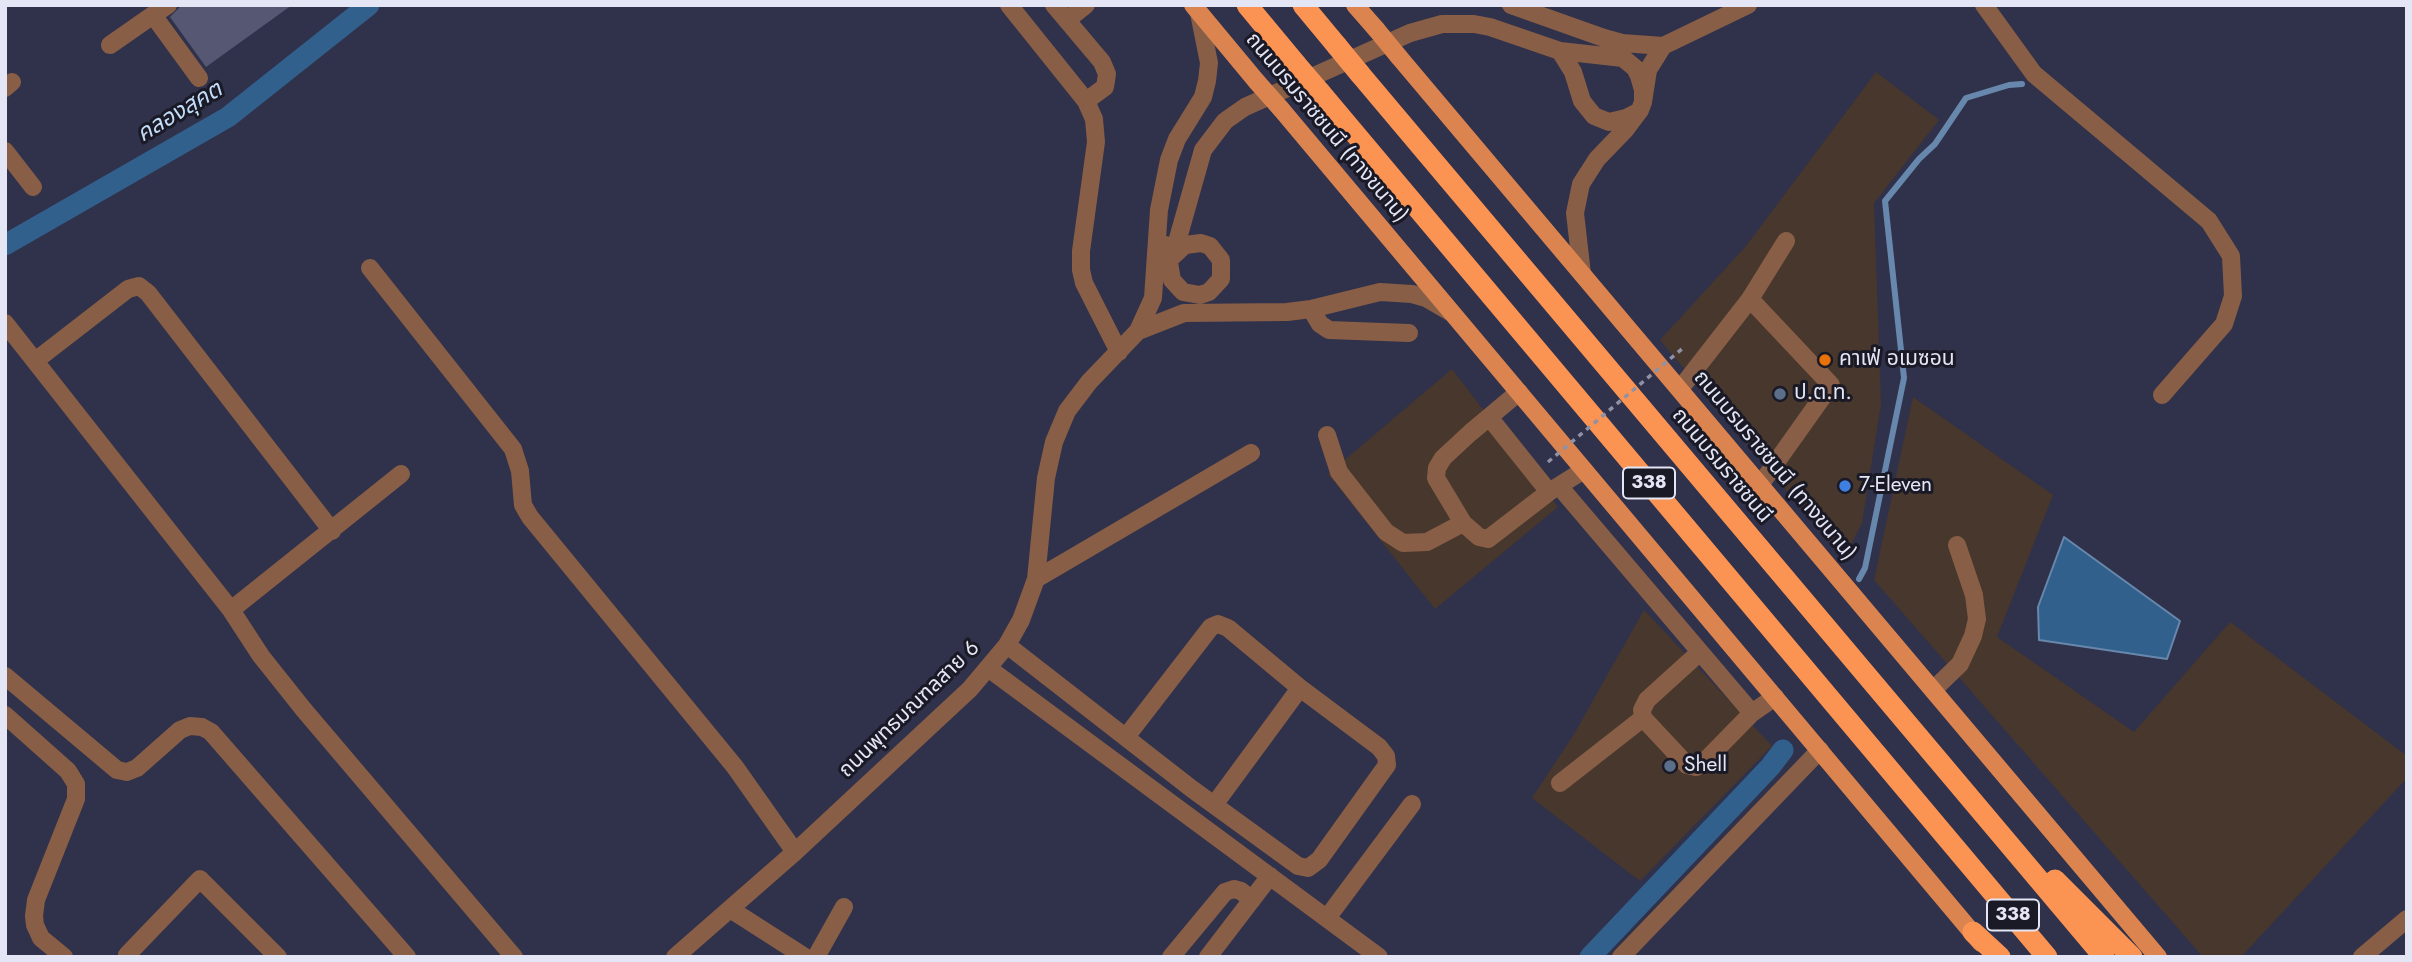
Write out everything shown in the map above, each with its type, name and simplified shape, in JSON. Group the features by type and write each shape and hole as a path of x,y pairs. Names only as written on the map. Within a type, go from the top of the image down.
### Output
{"highway":[{"name":"338","path":"1247,5 2047,957"},
{"name":"ถนนบรมราชชนนี","path":"1303,5 2104,957"},
{"path":"1958,786 2132,957"},
{"path":"1973,932 2000,957"}],"main road":[{"name":"ถนนบรมราชชนนี (ทางขนาน)","path":"1356,5 2158,957"},
{"name":"ถนนบรมราชชนนี (ทางขนาน)","path":"1196,9 1992,957"}],"street":[{"path":"1009,5 1086,101 1094,119 1096,142 1081,251 1081,270 1084,283 1119,352"},
{"path":"1054,5 1102,62 1107,74 1105,87 1086,101"},
{"path":"1067,20 1086,5"},
{"path":"1511,5 1604,38 1629,51 1644,70 1646,82"},
{"path":"1604,38 1639,45 1662,46 1748,5"},
{"path":"1984,5 2034,74 2209,221 2231,256 2233,296 2224,324 2162,395"},
{"name":"ถนนพุทธมณฑลสาย 6","path":"675,957 795,852 970,689 1007,645 1021,620 1036,579 1046,478 1054,442 1067,411 1089,382 1138,331 1153,298 1159,210 1169,160 1177,139 1203,97 1207,81 1209,63 1196,9"},
{"path":"110,45 161,10 199,78"},
{"path":"1153,298 1171,260 1203,150 1225,121 1245,107 1410,33 1442,24 1457,23 1490,27 1560,51 1623,58 1635,68 1639,76 1643,90 1642,106 1626,118 1609,122 1594,116 1582,101 1573,72 1560,51"},
{"path":"1582,274 1575,213 1581,184 1597,159 1625,130 1642,106 1648,70 1662,46"},
{"path":"5,151 33,187"},
{"path":"1159,210 1171,260 1172,280 1177,287 1191,295 1200,295 1216,287 1221,279 1221,260 1210,246 1193,242 1185,244 1171,260"},
{"path":"1679,390 1750,299 1786,241"},
{"path":"370,268 513,449 520,471 523,505 530,517 735,767 795,852"},
{"path":"35,361 128,289 139,286 148,293 332,531"},
{"name":"ถนนพุทธมณฑลสาย 6","path":"1138,331 1184,313 1287,312 1311,309 1380,292 1397,292 1426,298 1452,313"},
{"path":"1200,295 1232,311"},
{"path":"1750,299 1831,384 1760,485"},
{"path":"1311,309 1320,324 1329,330 1409,333"},
{"path":"5,323 231,610 261,656 304,710 514,957"},
{"path":"1519,392 1443,458 1437,468 1436,478 1463,523 1479,537 1488,539 1584,470"},
{"path":"1489,417 1752,713"},
{"path":"1327,435 1339,472 1386,532 1402,543 1427,542 1463,523"},
{"path":"1036,579 1251,453"},
{"path":"231,610 401,474"},
{"path":"1933,690 1961,663 1977,619 1974,595 1957,545"},
{"path":"1007,645 1126,737 1297,866 1308,867 1319,860 1387,765 1386,756 1379,747 1300,688 1228,628 1218,624 1211,627 1199,640 1126,737"},
{"path":"1700,652 1647,700 1642,710 1643,718 1687,765 1696,767 1704,762 1752,713 1775,696"},
{"path":"988,668 1380,957"},
{"path":"5,676 117,770 127,772 137,768 180,730 190,726 202,727 211,732 407,957"},
{"path":"1214,804 1300,688"},
{"path":"5,715 68,771 76,784 76,799 36,900 34,916 34,925 41,937 64,957"},
{"path":"1560,783 1643,718"},
{"path":"1624,956 1820,750"},
{"path":"1327,918 1412,804"},
{"path":"1208,957 1270,876"},
{"path":"129,957 127,955 200,879 278,957"},
{"path":"1171,957 1225,892 1234,889 1241,891 1252,900"},
{"path":"816,957 844,908"},
{"path":"730,909 805,957"},
{"path":"2362,957 2407,919"}],"path":[{"path":"1548,462 1684,348"}],"shaded area":[{"path":"1876,72 1939,120 1874,203 1881,404 1862,523 1844,559 1660,340 1746,246"},
{"path":"1452,369 1558,507 1435,609 1328,474"},
{"path":"1913,397 2053,495 1997,637 2134,732 2230,622 2407,756 2407,778 2241,957 2203,957 1874,580"},
{"path":"1644,610 1772,746 1640,881 1532,798 1574,734"}],"water":[{"path":"2064,537 2180,621 2167,659 2039,640 2038,607"}],"building":[{"path":"182,5 292,5 206,67 170,17"}],"waterway":[{"name":"คลองสุคต","path":"5,245 228,117 369,5"},
{"path":"1859,579 1865,568 1904,378 1885,201 1919,159 1935,144 1966,98 2009,85 2022,84"},
{"path":"1590,957 1783,750"}],"place":[{"name":"คาเฟ่ อเมซอน","path":"1825,360"},
{"name":"ป.ต.ท.","path":"1780,394"},
{"name":"7-Eleven","path":"1845,486"},
{"name":"Shell","path":"1670,766"}]}
